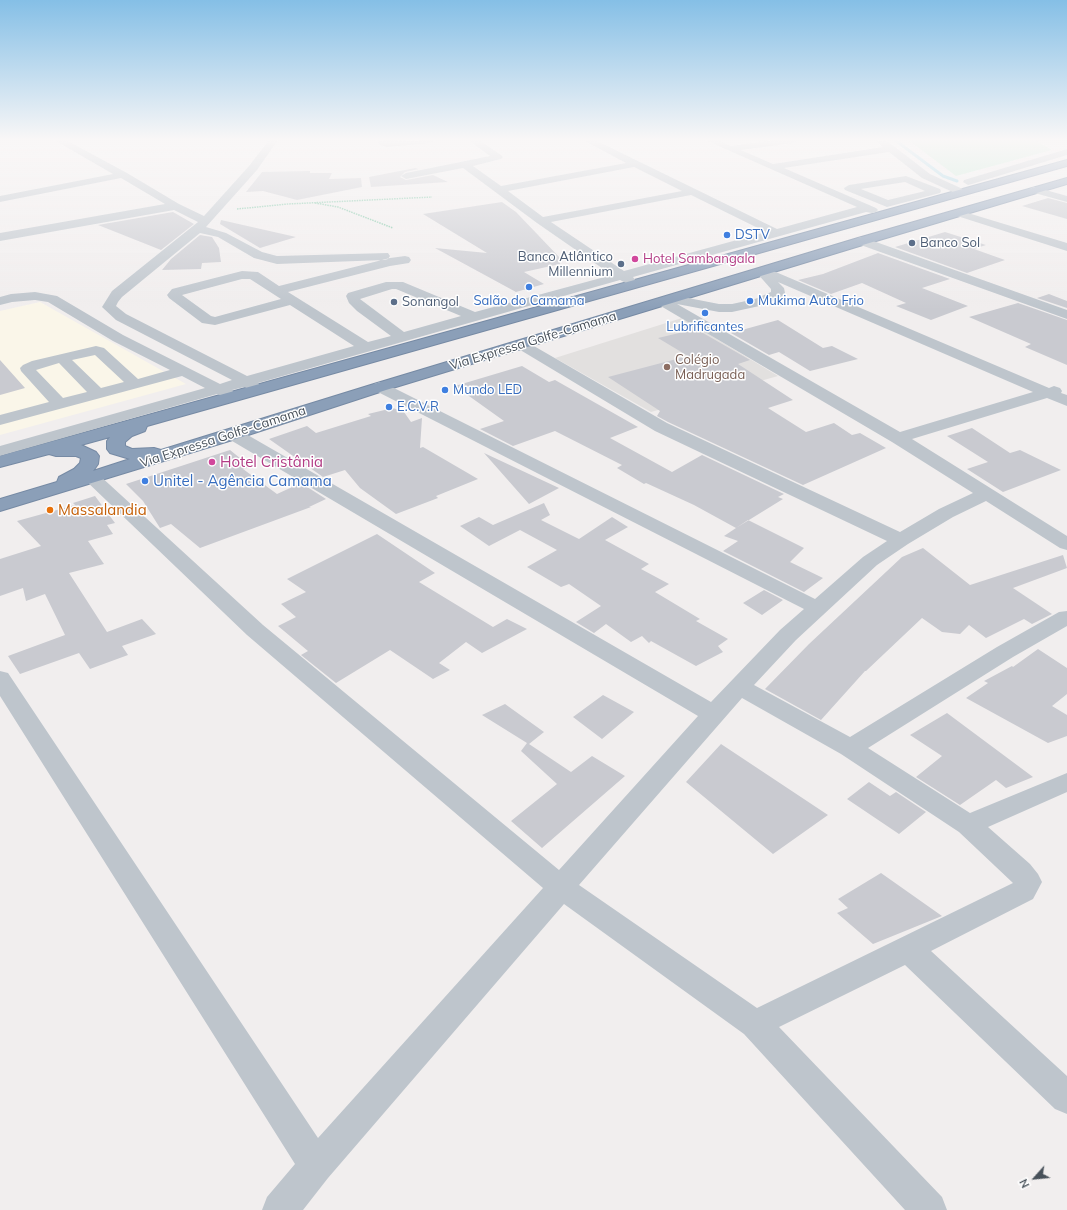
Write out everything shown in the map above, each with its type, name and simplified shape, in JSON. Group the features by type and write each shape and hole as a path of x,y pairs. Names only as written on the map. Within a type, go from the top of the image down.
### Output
{"highway":[{"name":"Via Expressa Golfe-Camama","path":"0,462 228,394 261,389 884,214 937,196"},
{"name":"Via Expressa Golfe-Camama","path":"0,505 92,478 380,387 1013,196"},
{"path":"228,394 126,432 116,441 116,449 130,454 148,454 167,451 259,425"},
{"path":"21,455 60,450 79,450 90,456 89,464 81,473 41,493"}],"street":[{"path":"0,199 13,196"},
{"path":"159,196 202,225 258,254 276,260 384,256"},
{"path":"229,196 202,225 117,294 111,302 110,307 121,317 244,382 261,389"},
{"path":"508,196 541,221 636,284"},
{"path":"541,221 668,196"},
{"path":"700,196 776,233"},
{"path":"848,196 887,204 915,196"},
{"path":"861,196 884,214"},
{"path":"0,452 228,394 244,382 776,233 867,201"},
{"path":"0,237 175,206"},
{"path":"958,213 1067,247"},
{"path":"862,241 1067,315"},
{"path":"277,291 390,262 405,260"},
{"path":"668,300 719,308 732,308 759,302 778,293 777,288 763,271"},
{"path":"763,271 1067,401"},
{"path":"292,300 216,321 208,320 174,295 177,292 248,275 253,276 292,300 366,347"},
{"path":"402,337 362,308 352,298 356,294 395,284 474,317"},
{"path":"397,298 418,293"},
{"path":"4,299 35,296 52,299 118,338 228,394"},
{"path":"668,300 898,438 1067,544"},
{"path":"362,308 376,304"},
{"path":"522,345 661,426 901,540"},
{"path":"60,404 29,371 28,368 37,364 90,351 100,351 135,384"},
{"path":"62,358 98,394"},
{"path":"0,420 185,371"},
{"path":"380,387 817,608"},
{"path":"898,438 1067,387"},
{"path":"233,434 713,714"},
{"path":"92,478 255,630 561,887 755,1024 917,1206"},
{"path":"280,1210 316,1166 713,714 788,635 870,561 901,540 946,513 986,494"},
{"path":"850,748 1005,652 1067,617"},
{"path":"0,678 316,1166"},
{"path":"740,687 850,748 968,825 1020,872 1028,882 1023,891 755,1024"},
{"path":"968,825 1067,782"},
{"path":"908,949 1067,1098"}],"path":[{"path":"216,211 311,202 432,197"},
{"path":"311,202 338,207 393,228"}],"shaded area":[{"path":"40,302 186,384 0,435 0,311"},
{"name":"Colégio Madrugada","path":"682,318 778,376 651,412 555,358"}],"building":[{"path":"284,196 315,196 297,200"},
{"path":"1048,198 1067,203 1067,219 1022,206"},
{"path":"502,202 516,212 561,259 557,260 560,261 560,264 524,272 544,284 516,292 435,248 487,253 423,214"},
{"path":"173,212 194,224 161,250 98,225"},
{"path":"221,220 296,237 260,248 220,224"},
{"path":"945,232 986,245 974,249 1005,260 967,273 895,247"},
{"path":"200,235 212,237 219,248 221,262 202,263 201,269 162,270 171,259"},
{"path":"878,253 950,279 922,288 968,306 931,320 896,306 906,303 862,283 831,294 798,280 823,274"},
{"path":"1049,294 1067,301 1067,308 1037,298"},
{"path":"1018,303 1067,320 1067,365 1025,347 1031,344 969,317"},
{"path":"778,320 823,348 832,346 858,359 810,371 779,352 769,355 731,333"},
{"path":"696,329 750,360 738,364 793,400 768,408 806,432 834,423 852,435 860,433 886,448 803,485 657,416 660,411 608,377 688,356 658,338"},
{"path":"0,360 25,388 0,395"},
{"path":"522,366 549,382 555,380 638,427 610,438 672,472 702,455 784,494 778,497 783,499 736,528 694,505 646,483 644,484 617,468 622,465 555,431 513,446 480,429 504,421 455,386"},
{"path":"393,408 404,412 411,422 422,418 420,448 423,447 478,479 436,496 438,498 396,514 360,488 345,470 323,477 269,439 307,426 316,433 371,416 368,414"},
{"path":"972,428 1010,453 1020,450 1061,470 1003,492 967,469 988,462 947,436"},
{"path":"230,450 251,467 243,469 277,494 301,483 326,499 309,507 311,507 200,548 171,524 160,528 143,501 126,484"},
{"path":"484,453 559,488 529,504"},
{"path":"95,496 115,523 107,525 113,534 88,541 104,564 69,573 107,632 142,619 156,634 122,646 128,655 90,669 79,653 20,674 8,656 65,635 45,594 26,601 23,588 0,596 0,559 41,546 17,521 75,505 73,503"},
{"path":"544,503 550,515 541,520 579,539 612,517 628,527 605,540 649,564 641,569 669,584 655,592 700,619 696,621 728,639 718,646 723,652 696,666 651,641 649,643 642,636 631,642 606,624 594,633 576,622 601,606 569,584 561,587 527,567 557,550 520,530 489,546 460,526 479,517 493,525"},
{"path":"748,520 804,548 790,562 823,578 804,592 723,551 738,541 724,536"},
{"path":"377,534 435,573 419,582 493,627 507,619 527,629 482,653 466,642 439,663 450,670 433,679 390,650 336,683 301,655 308,651 278,626 296,617 281,604 306,592 287,579"},
{"path":"923,548 970,585 1063,555 1067,568 1013,588 1052,614 1032,624 1024,619 986,638 969,625 960,634 942,632 922,618 865,671 821,720 765,689 809,644 902,557"},
{"path":"764,590 783,600 762,615 743,603"},
{"path":"1038,649 1067,668 1067,694 1052,706 1067,715 1067,736 1048,743 966,698 988,683 984,681 1012,666 1013,667"},
{"path":"603,695 634,712 602,739 573,717"},
{"path":"505,704 544,732 529,744 571,772 592,756 625,776 542,848 511,821 557,784 521,751 527,743 482,715"},
{"path":"947,713 1033,777 1006,788 996,780 960,805 916,777 942,756 910,735"},
{"path":"721,744 828,815 773,854 686,782"},
{"path":"869,782 890,796 896,792 926,812 899,834 847,799"},
{"path":"881,873 942,916 873,944 837,913 848,908 838,899"}],"place":[{"name":"DSTV","path":"727,235"},
{"name":"Banco Sol","path":"912,243"},
{"name":"Hotel Sambangala","path":"635,259"},
{"name":"Banco Atlântico Millennium","path":"621,264"},
{"name":"Salão do Camama","path":"529,287"},
{"name":"Mukima Auto Frio","path":"750,301"},
{"name":"Sonangol","path":"394,302"},
{"name":"Lubrificantes","path":"705,313"},
{"name":"Colégio Madrugada","path":"667,367"},
{"name":"Mundo LED","path":"445,390"},
{"name":"E.C.V.R","path":"389,407"},
{"name":"Hotel Cristânia","path":"212,462"},
{"name":"Unitel - Agência Camama","path":"145,481"},
{"name":"Massalandia","path":"50,510"}]}
